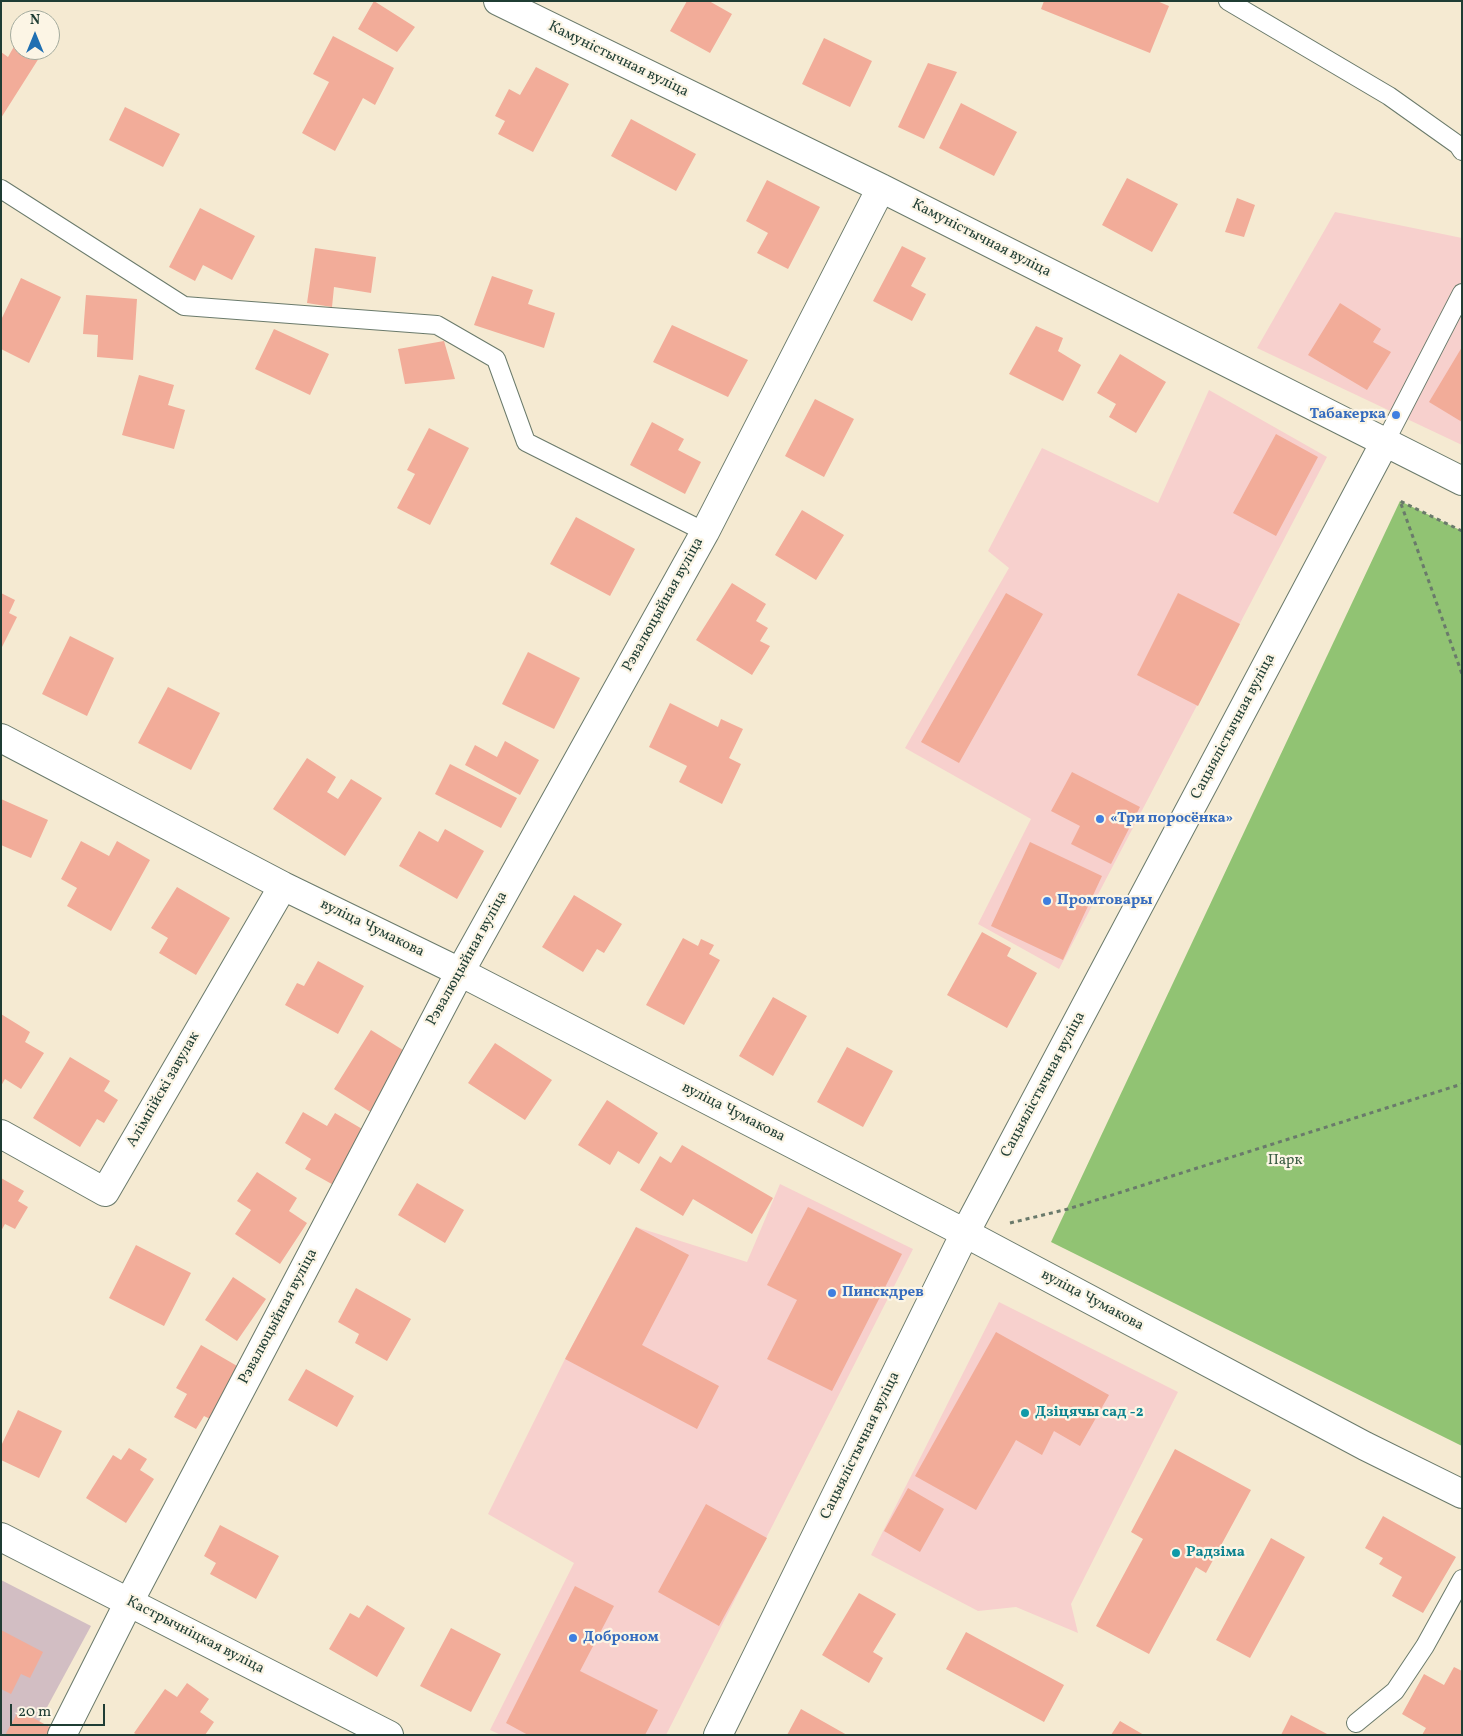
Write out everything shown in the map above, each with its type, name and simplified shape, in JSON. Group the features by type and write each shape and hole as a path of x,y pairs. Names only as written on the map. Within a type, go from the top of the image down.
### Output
{"street":[{"name":"Камуністычная вуліца","path":"498,1 881,188 1462,481"},
{"name":"Рэвалюцыйная вуліца","path":"62,1735 129,1602 460,972 705,532 881,188"},
{"name":"Сацыялістычная вуліца","path":"718,1735 965,1233 1385,442"},
{"name":"вуліца Чумакова","path":"1,738 283,886 460,972 965,1233 1365,1446 1462,1494"},
{"name":"Алімпійскі завулак","path":"1,1134 105,1192 283,886"},
{"name":"Кастрычніцкая вуліца","path":"1,1537 389,1735"}],"lane":[{"path":"1228,1 1389,96 1458,145 1462,150"},
{"path":"1,188 184,306 437,325 496,359 526,442 705,532"},
{"path":"1385,442 1462,293"},
{"path":"1356,1723 1395,1691 1425,1646 1462,1579"}],"path":[{"path":"1462,531 1400,502 1462,674"},
{"path":"965,1233 1068,1209 1462,1084"}],"shaded area":[{"path":"1335,212 1462,238 1462,445 1257,348"},
{"path":"1209,390 1327,457 1059,969 978,924 1031,819 905,748 1009,568 988,551 1042,448 1158,503"},
{"path":"780,1184 913,1249 666,1735 501,1735 490,1730 574,1563 488,1514 565,1359 636,1227 747,1262"},
{"path":"999,1302 1178,1392 1071,1604 1078,1633 1016,1607 978,1611 871,1555"},
{"path":"1,1580 91,1626 32,1735 1,1735"}],"green space":[{"name":"Парк","path":"1400,501 1462,531 1462,1446 1051,1242"}],"building":[{"path":"374,1 415,27 397,52 358,29"},
{"path":"687,1 709,1 732,14 710,53 670,31"},
{"path":"1044,1 1157,1 1169,6 1150,53 1041,9"},
{"path":"333,36 394,68 375,105 363,98 335,151 302,133 329,82 313,74"},
{"path":"824,38 872,61 850,107 802,84"},
{"path":"1,52 8,57 10,54 10,60 38,60 1,118"},
{"path":"928,63 957,72 924,139 898,127"},
{"path":"536,67 569,84 533,152 498,134 505,121 495,116 509,89 520,95"},
{"path":"961,103 1017,132 994,176 939,148"},
{"path":"125,107 180,134 163,167 109,140"},
{"path":"631,119 696,154 676,191 611,156"},
{"path":"1127,178 1178,204 1152,252 1102,225"},
{"path":"767,180 820,207 788,269 757,253 768,233 746,221"},
{"path":"1237,198 1255,205 1244,237 1225,232"},
{"path":"200,208 255,236 232,280 203,265 195,281 169,267"},
{"path":"902,246 926,258 911,286 926,294 912,321 873,301"},
{"path":"315,248 376,257 371,293 334,287 332,307 307,303"},
{"path":"492,276 533,290 528,304 555,313 544,348 474,325"},
{"path":"21,278 61,297 29,363 1,349 1,320"},
{"path":"86,295 137,299 133,360 97,357 98,335 83,334"},
{"path":"1340,303 1381,329 1373,342 1391,352 1367,390 1308,355"},
{"path":"672,325 748,360 728,397 653,362"},
{"path":"1036,326 1063,338 1058,351 1081,365 1063,401 1009,374"},
{"path":"274,329 329,354 310,395 255,369"},
{"path":"444,341 455,379 405,384 398,349"},
{"path":"1462,347 1462,422 1429,402"},
{"path":"1120,354 1166,382 1136,433 1109,417 1116,404 1097,393"},
{"path":"139,375 174,385 168,405 185,410 174,449 122,435"},
{"path":"815,399 854,419 824,477 785,456"},
{"path":"652,422 684,439 678,450 701,462 685,494 630,465"},
{"path":"429,428 469,448 430,525 397,508 415,474 407,470"},
{"path":"1276,434 1318,457 1276,536 1233,513"},
{"path":"802,510 844,535 816,580 775,555"},
{"path":"576,517 635,549 610,596 550,564"},
{"path":"732,583 766,604 756,621 768,628 760,641 770,646 752,675 696,640"},
{"path":"1,593 15,600 9,613 17,617 1,649"},
{"path":"1006,593 1043,614 959,763 921,742"},
{"path":"1178,593 1240,624 1198,706 1137,675"},
{"path":"70,636 114,658 87,716 42,694"},
{"path":"528,652 580,678 554,729 502,704"},
{"path":"168,687 220,713 191,770 138,743"},
{"path":"670,703 718,727 721,719 743,729 729,758 741,764 722,804 679,782 687,766 649,747"},
{"path":"505,741 539,760 520,795 465,765 475,745 497,757"},
{"path":"307,758 336,777 327,792 338,799 351,779 382,798 345,856 273,809"},
{"path":"450,764 517,798 501,828 435,794"},
{"name":"«Три поросёнка»","path":"1072,772 1140,807 1111,864 1071,844 1080,826 1051,811"},
{"path":"1,799 48,820 31,858 1,845"},
{"path":"445,829 484,851 457,899 399,866 419,831 438,842"},
{"path":"81,841 109,856 117,841 150,860 111,931 67,906 77,888 61,879"},
{"name":"Промтовары","path":"1030,842 1102,876 1063,960 991,926"},
{"path":"177,887 230,918 196,975 159,953 168,938 151,928"},
{"path":"574,895 622,924 604,953 597,949 583,972 542,947"},
{"path":"982,932 1011,948 1007,956 1037,973 1007,1028 947,995"},
{"path":"683,938 698,946 701,939 714,945 709,954 720,960 684,1025 646,1005"},
{"path":"318,961 364,986 338,1034 285,1005 297,983 304,986"},
{"path":"773,997 807,1016 773,1076 739,1056"},
{"path":"1,1014 30,1032 25,1042 44,1053 21,1089 5,1079 1,1086"},
{"path":"371,1030 414,1057 377,1116 334,1089"},
{"path":"495,1043 552,1080 525,1120 468,1083"},
{"path":"847,1047 893,1071 863,1127 817,1102"},
{"path":"70,1057 110,1081 104,1091 118,1100 104,1123 97,1119 80,1147 33,1118"},
{"path":"607,1100 658,1133 639,1164 618,1151 610,1165 578,1145"},
{"path":"303,1112 327,1126 335,1113 369,1133 337,1187 305,1169 311,1159 285,1143"},
{"path":"682,1145 773,1198 752,1234 693,1199 683,1216 640,1190 660,1156 671,1163"},
{"path":"257,1172 297,1198 289,1211 307,1223 280,1264 235,1234 251,1210 237,1201"},
{"path":"1,1178 24,1191 18,1201 28,1207 15,1229 5,1224 1,1231"},
{"path":"417,1183 464,1210 445,1243 398,1215"},
{"name":"Пинскдрев","path":"808,1207 902,1254 832,1391 767,1359 797,1300 767,1285"},
{"path":"636,1227 689,1255 642,1345 719,1386 697,1429 565,1359"},
{"path":"136,1245 191,1273 164,1326 109,1298"},
{"path":"233,1277 266,1299 237,1341 205,1320"},
{"path":"356,1288 411,1319 387,1361 355,1343 359,1334 338,1322"},
{"name":"Дзіцячы сад -2","path":"996,1332 1109,1395 1080,1446 1054,1431 1042,1455 1016,1440 976,1510 915,1476"},
{"path":"201,1345 244,1370 210,1419 204,1416 196,1429 174,1417 187,1394 176,1388"},
{"path":"306,1369 354,1396 337,1427 288,1400"},
{"path":"18,1410 62,1431 39,1478 1,1460 1,1446"},
{"path":"129,1448 147,1459 140,1470 154,1479 126,1523 86,1498 113,1455 121,1460"},
{"name":"Радзіма","path":"1175,1449 1251,1490 1206,1573 1196,1567 1149,1654 1096,1626 1143,1539 1131,1532"},
{"path":"908,1488 944,1509 920,1552 884,1531"},
{"path":"706,1504 767,1538 719,1626 658,1592"},
{"path":"1383,1516 1456,1557 1423,1613 1392,1596 1402,1577 1379,1564 1383,1558 1365,1548"},
{"path":"220,1525 279,1556 256,1599 210,1574 216,1563 204,1556"},
{"path":"1271,1538 1305,1557 1250,1658 1216,1640"},
{"name":"Доброном","path":"575,1586 614,1606 580,1671 658,1710 645,1735 528,1735 506,1723"},
{"path":"859,1593 896,1614 873,1652 883,1658 869,1683 822,1655"},
{"path":"367,1605 405,1628 377,1677 329,1649 350,1613 359,1618"},
{"path":"451,1628 501,1654 471,1712 420,1686"},
{"path":"1,1630 43,1652 30,1678 21,1674 11,1694 1,1689"},
{"path":"966,1632 1064,1685 1044,1722 946,1669"},
{"path":"1454,1667 1462,1671 1462,1735 1422,1735 1426,1728 1402,1714 1424,1674 1444,1685"},
{"path":"187,1683 209,1699 200,1712 214,1722 205,1735 137,1735 134,1733 165,1689 177,1697"},
{"path":"801,1709 847,1735 787,1735"},
{"path":"19,1710 55,1730 53,1735 5,1735"},
{"path":"1291,1715 1329,1735 1281,1735"},
{"path":"1120,1721 1144,1735 1111,1735"}],"place":[{"name":"Табакерка","path":"1396,415"},
{"name":"«Три поросёнка»","path":"1100,819"},
{"name":"Промтовары","path":"1047,901"},
{"name":"Пинскдрев","path":"832,1293"},
{"name":"Дзіцячы сад -2","path":"1025,1413"},
{"name":"Радзіма","path":"1176,1553"},
{"name":"Доброном","path":"573,1638"}]}
